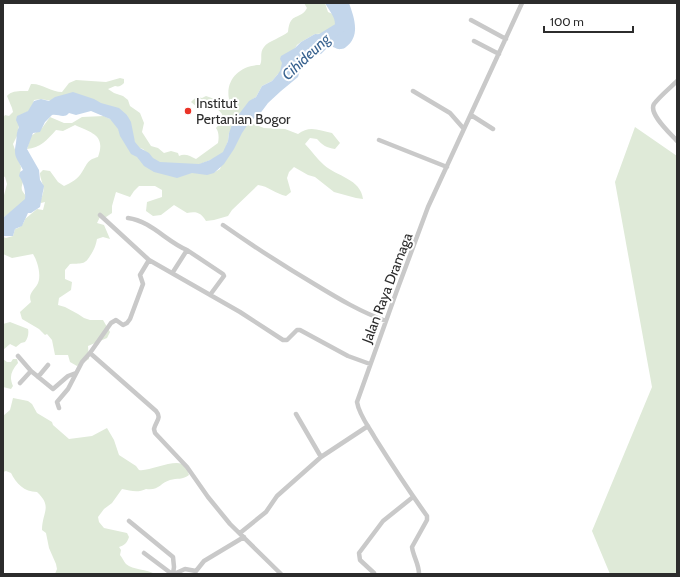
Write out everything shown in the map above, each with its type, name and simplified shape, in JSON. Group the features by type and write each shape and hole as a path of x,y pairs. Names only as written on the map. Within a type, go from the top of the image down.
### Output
{"street":[{"name":"Jalan Raya Dramaga","path":"420,574 412,547 427,520 427,516 413,497 368,426 359,410 357,402 428,207 522,3"},
{"path":"471,20 506,39"},
{"path":"474,41 499,54"},
{"path":"677,81 655,104 653,110 656,118 677,141"},
{"path":"413,91 450,113 464,129"},
{"path":"471,115 493,129"},
{"path":"379,140 447,167"},
{"path":"100,215 149,260 173,272 210,296 240,312 283,340 288,340 298,329 348,356 370,364"},
{"path":"128,218 152,228 173,244 187,250 223,274 224,276 210,296"},
{"path":"223,225 273,259 342,301 367,314 386,321"},
{"path":"173,272 187,250"},
{"path":"59,408 57,402 68,390 76,373 111,323 116,320 123,325 130,319 142,284 140,275 149,260"},
{"path":"90,353 159,414 159,418 154,429 155,433 187,467 216,506 242,535 281,574"},
{"path":"18,356 31,371 53,390 68,376 76,373"},
{"path":"38,377 48,364"},
{"path":"20,383 31,371"},
{"path":"296,414 321,457"},
{"path":"173,574 185,569 196,571 204,561 242,535 266,512 273,500 321,457 368,426"},
{"path":"374,573 360,560 358,553 384,521 413,497"},
{"path":"129,521 173,557 173,574"},
{"path":"144,554 173,574"}],"green space":[{"path":"304,3 325,3 328,12 337,16 336,27 329,33 315,34 297,45 281,73 278,74 272,81 262,86 256,97 253,99 229,133 223,155 195,166 155,163 143,149 136,147 127,115 41,99 34,100 31,110 21,115 17,136 13,144 21,167 20,174 24,179 22,190 28,199 3,218 3,199 7,184 5,177 3,176 3,118 5,115 9,116 13,112 7,96 9,94 17,91 28,91 31,84 62,92 69,83 76,80 106,82 120,78 124,79 124,83 121,86 115,86 108,89 123,96 128,100 130,106 140,113 144,123 142,132 151,146 158,148 164,153 171,151 178,153 179,156 185,155 196,159 218,143 218,131 216,128 221,122 222,114 214,107 197,107 191,102 196,98 206,96 227,102 229,99 229,85 232,79 241,70 260,65 264,47 288,32 291,21 304,12 307,8"},
{"path":"104,116 116,122 132,152 192,173 213,173 220,169 223,160 244,127 251,123 264,128 285,129 298,134 302,131 310,129 332,133 340,143 335,149 325,146 317,139 310,138 305,144 329,169 353,182 361,192 363,199 334,192 315,177 308,175 294,167 289,172 287,178 291,192 286,196 258,185 232,210 228,216 214,220 206,221 198,213 187,213 174,205 161,215 153,216 146,211 147,202 162,197 162,190 155,186 139,186 130,197 116,192 112,206 112,213 106,217 100,217 97,223 104,225 110,239 103,237 97,239 93,251 86,261 82,263 70,264 65,270 65,279 72,282 71,290 59,298 58,305 90,320 103,320 110,332 107,338 88,346 89,359 77,366 70,362 68,355 55,355 52,340 47,334 45,335 39,329 22,319 20,312 31,302 31,295 38,282 38,265 33,254 12,258 3,254 3,237 6,238 13,236 15,229 22,226 25,219 37,209 43,210 45,202 41,203 43,188 40,173 43,170 50,171 58,182 64,186 78,177 88,162 98,157 100,150 99,139 96,136 75,125 63,131 56,130 40,145 27,149 31,136 42,128 50,117 64,123 72,123 82,117"},
{"path":"635,127 677,156 677,574 610,574 592,531 652,387 615,182"},
{"path":"10,322 28,329 28,336 25,342 16,347 10,344 3,350 3,324"},
{"path":"3,359 7,362 11,362 13,359 17,359 18,363 11,374 13,386 11,389 3,387"},
{"path":"13,398 28,401 32,404 37,413 52,422 53,425 69,439 92,436 107,428 114,440 119,455 136,466 139,470 176,463 186,467 189,475 187,477 170,480 157,488 137,491 122,489 112,503 104,509 98,517 99,522 104,528 127,533 129,537 127,541 124,545 119,547 121,550 120,555 126,564 155,574 55,574 57,569 56,564 49,548 46,533 42,530 46,510 45,502 37,492 24,489 15,480 11,473 6,471 3,472 3,416 10,410"}],"water":[{"path":"325,3 349,3 355,26 354,37 351,43 342,49 329,46 321,54 306,58 302,64 298,77 268,103 259,115 250,121 224,164 214,173 207,175 192,173 177,178 154,172 144,166 137,157 131,154 120,136 118,129 110,119 91,111 76,115 69,113 65,116 52,115 45,122 40,132 33,133 27,149 39,170 40,180 44,186 40,207 31,213 28,213 22,226 15,229 13,236 3,236 3,218 25,199 24,187 19,176 20,172 23,170 15,155 19,127 16,120 17,116 28,111 34,101 41,99 49,101 55,97 73,92 119,108 127,115 131,122 135,142 153,158 160,162 199,164 210,160 223,152 228,141 233,122 249,101 256,97 262,86 272,81 278,74 282,63 280,59 281,56 315,34 333,35 335,25 334,18"}],"waterway":[{"name":"Cihideung","path":"316,45 320,40 346,24 334,3"}],"place":[{"name":"Institut Pertanian Bogor","path":"188,111"}]}
